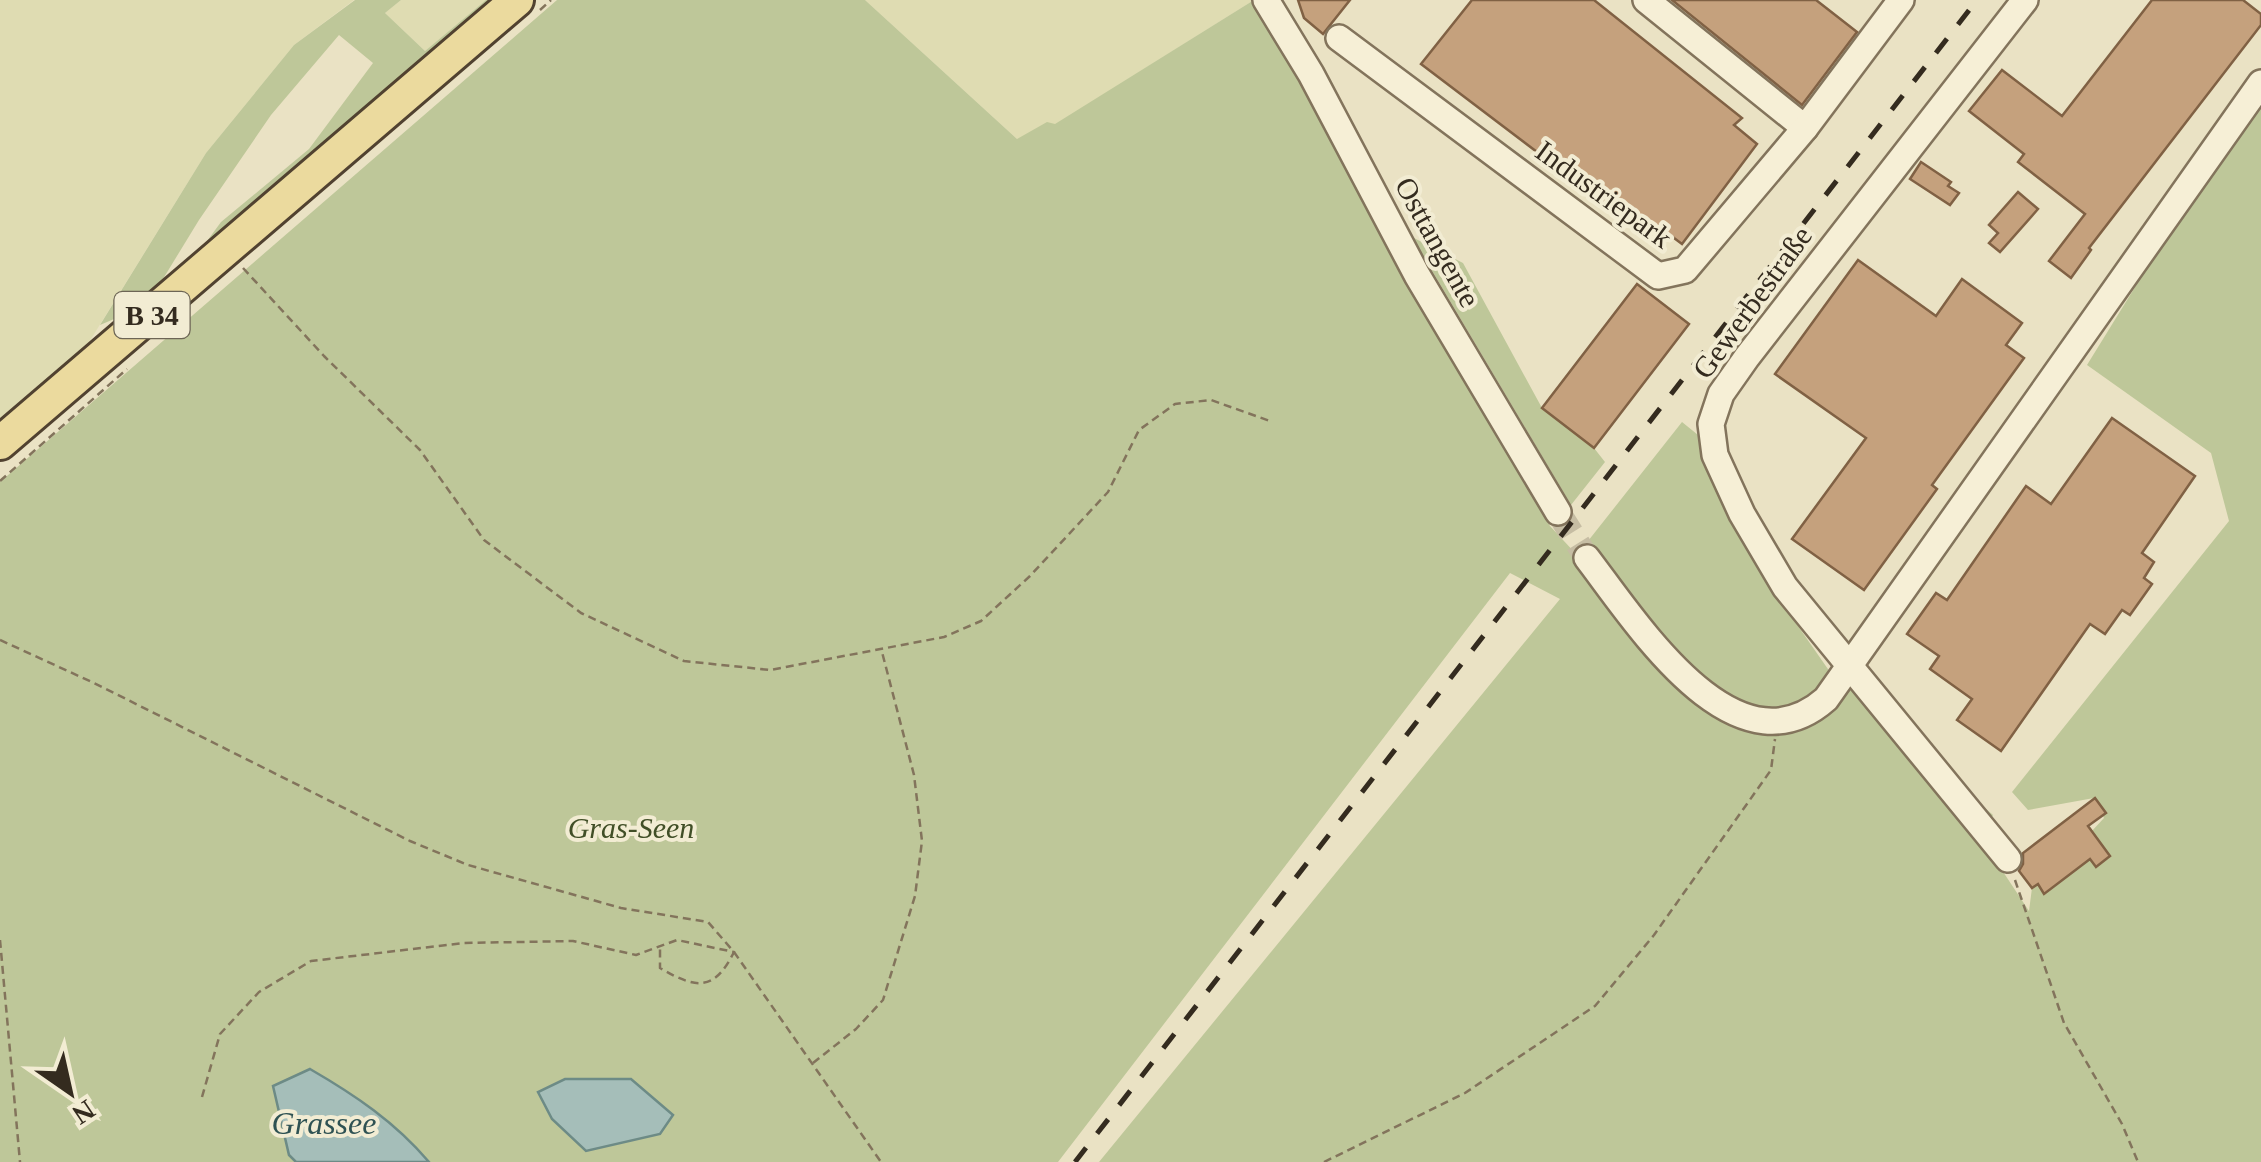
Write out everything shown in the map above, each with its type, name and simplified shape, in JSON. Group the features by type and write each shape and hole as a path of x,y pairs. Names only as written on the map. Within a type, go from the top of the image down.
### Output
{"main road":[{"name":"B 34","path":"0,443 517,0"}],"street":[{"name":"Osttangente","path":"1266,0 1311,74 1417,275 1558,512"},
{"path":"1646,0 1806,128"},
{"name":"Industriepark","path":"1339,38 1658,276 1685,270 1806,128 1901,0"},
{"name":"Gewerbestraße","path":"2008,859 1785,587 1742,514 1716,455 1711,424 1720,394 2025,0"},
{"path":"1587,558 1649,638 1713,701 1734,714 1778,722 1797,720 1810,712 1826,699 2261,83"}],"path":[{"path":"242,268 420,450 484,540 581,612 684,662 770,670 944,637 981,621 1030,576 1108,492 1138,430 1175,404 1211,400 1270,421"},
{"path":"0,640 410,842 468,865 621,908 708,922 734,952 881,1162"},
{"path":"812,1064 883,1000 915,896 922,841 914,775 882,651"},
{"path":"1324,1162 1465,1093 1595,1006 1654,935 1771,770 1778,722"},
{"path":"2008,859 2064,1023 2122,1124 2138,1162"},
{"path":"0,940 20,1162"},
{"path":"202,1097 220,1034 258,992 311,962 464,944 572,941 636,954 676,940 734,952"},
{"path":"660,946 660,968 687,984 712,982 724,972 734,952"}],"shaded area":[{"path":"0,0 354,0 294,45 206,153 57,394 0,443"},
{"path":"401,0 486,0 425,51 385,13"},
{"path":"865,0 1254,0 1045,131 1017,139"}],"green space":[{"path":"355,0 401,0 385,13 425,51 486,0 517,0 188,267 221,222 309,149 373,63 339,35 271,115 147,305 100,325 206,153 294,45"},
{"name":"Gras-Seen","path":"557,0 865,0 1017,139 1047,122 1055,124 1259,0 1550,526 1577,555 1682,422 1703,439 1784,606 1830,672 1993,815 1980,837 2029,911 2032,888 2037,884 2045,893 2069,875 2080,845 2095,867 2109,858 2091,832 2104,818 2094,798 2028,810 2012,792 2229,521 2211,453 2087,365 2261,83 2261,1162 1099,1162 1560,599 1510,573 1058,1162 0,1162 0,482"},
{"path":"1412,237 1463,263 1542,408 1594,448 1605,462 1571,505"}],"water":[{"name":"Grassee","path":"310,1069 374,1110 429,1162 296,1162 289,1155 273,1086"},
{"path":"565,1079 631,1079 673,1115 660,1134 586,1151 552,1119 538,1092"}],"building":[{"path":"1298,0 1350,0 1323,34 1304,18"},
{"path":"1472,0 1594,0 1742,118 1734,125 1757,144 1682,244 1658,226 1649,237 1421,64"},
{"path":"1672,0 1816,0 1857,32 1802,105"},
{"path":"2152,0 2243,0 2261,14 2261,25 2089,248 2071,278 2049,261 2085,214 2018,162 2024,154 1969,111 2002,70 2062,116"},
{"path":"1921,162 1951,182 1948,186 1959,193 1950,205 1910,179"},
{"path":"2018,192 2038,209 2000,252 1989,243 1998,233 1989,225"},
{"path":"1858,260 1936,316 1962,279 2022,323 2006,345 2024,358 1932,485 1937,489 1864,590 1792,539 1866,438 1775,374"},
{"path":"1637,284 1689,324 1594,448 1542,408"},
{"path":"2112,418 2195,476 2142,553 2154,562 2144,578 2152,584 2130,615 2122,610 2105,634 2090,624 2001,751 1957,720 1972,699 1930,669 1939,656 1907,634 1936,593 1947,600 2026,486 2051,504"},
{"path":"2095,798 2106,813 2088,826 2110,856 2096,867 2090,859 2044,894 2038,884 2032,888 2019,871 2023,853"}],"tunnel":[{"path":"1558,512 1587,558"}],"railway":[{"path":"1075,1162 1977,0"}]}
